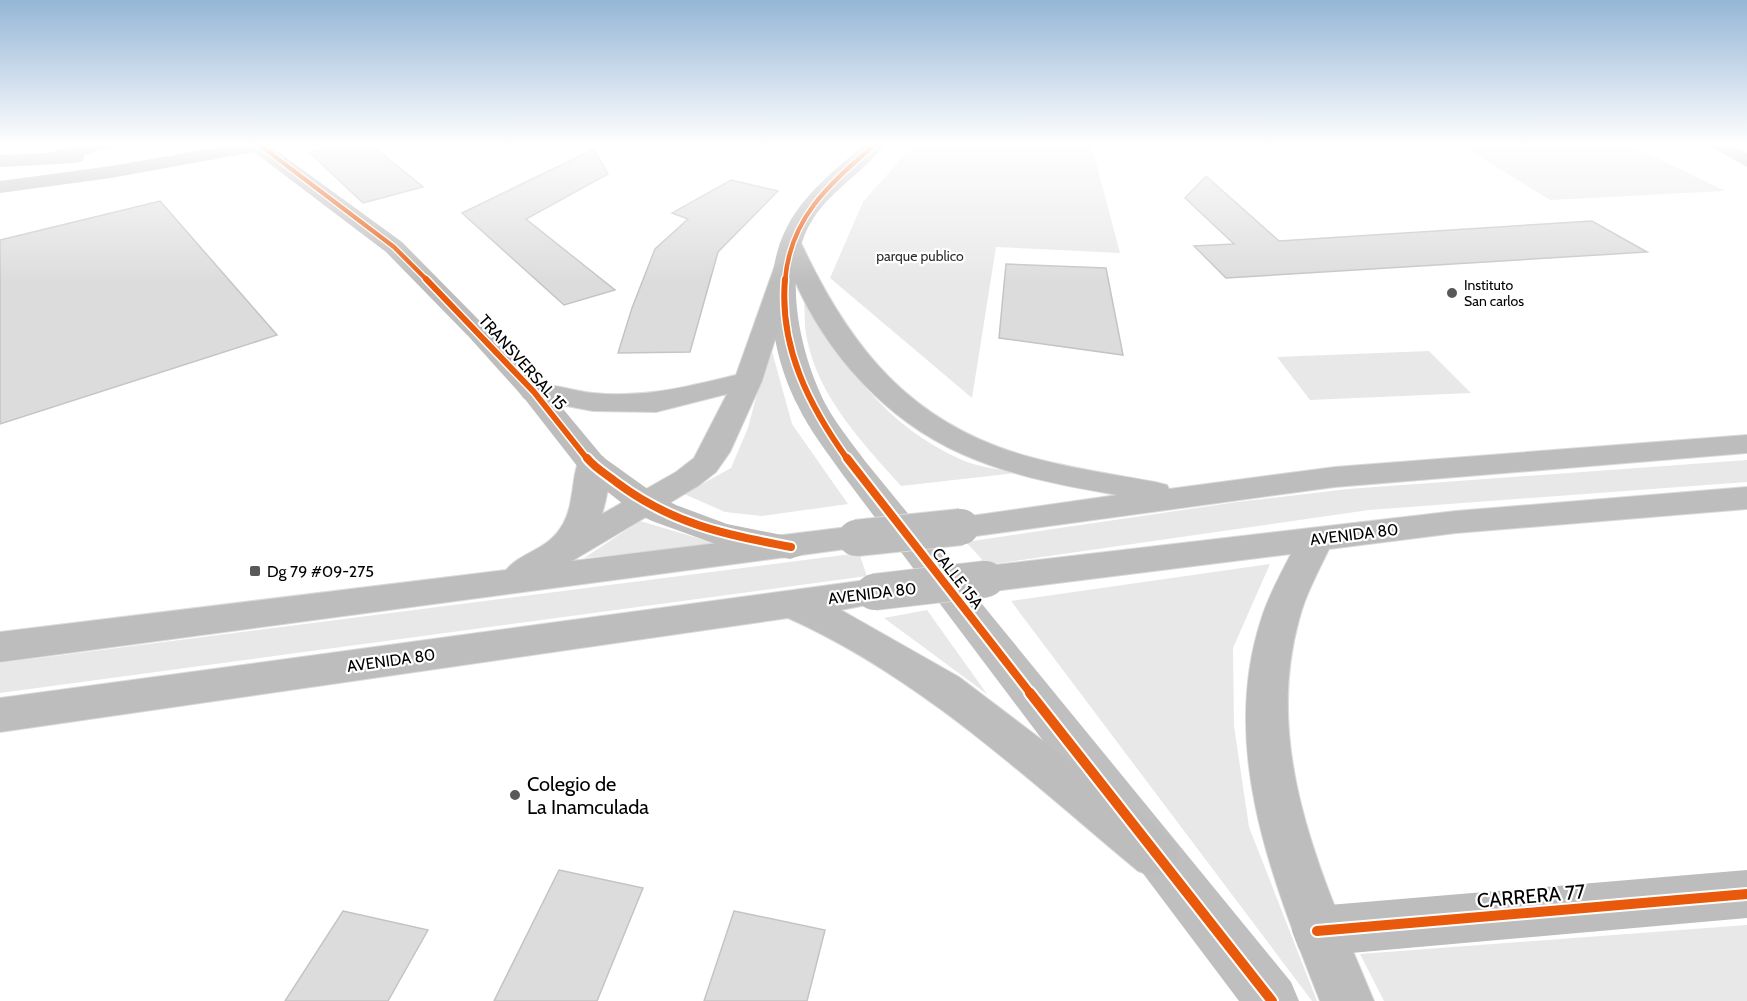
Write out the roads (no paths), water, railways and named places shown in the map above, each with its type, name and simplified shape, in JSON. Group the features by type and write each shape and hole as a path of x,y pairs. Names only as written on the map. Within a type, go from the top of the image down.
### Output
{"main road":[{"name":"TRANSVERSAL 15","path":"317,190 394,247 534,392 592,465 644,503 704,528 791,547"},
{"path":"509,582 687,479 705,465 714,452 748,381 789,256"},
{"path":"789,256 805,279 836,334 886,392 921,420 964,444 1011,462 1183,497"},
{"path":"534,392 593,402 656,403 748,381"},
{"path":"0,646 856,538 961,527 1384,472 1747,444"},
{"path":"561,552 585,518 593,484 592,465"},
{"name":"AVENIDA 80","path":"0,715 874,592 1456,522 1747,498"},
{"path":"1316,539 1279,622 1267,677 1268,769 1282,830 1317,931 1347,1001"},
{"path":"792,604 833,622 945,688 1155,855"},
{"name":"CARRERA 77","path":"1317,931 1747,894"}],"street":[{"name":"CALLE 15A","path":"830,190 799,224 789,256 789,338 807,396 855,468 1155,855 1272,1001"}],"place":[{"name":"Instituto San carlos","path":"1452,293"},
{"name":"Dg 79 #09-275","path":"255,571"},
{"name":"Colegio de La Inamculada","path":"515,795"}],"park label":[{"name":"parque publico","path":"920,256"}]}
